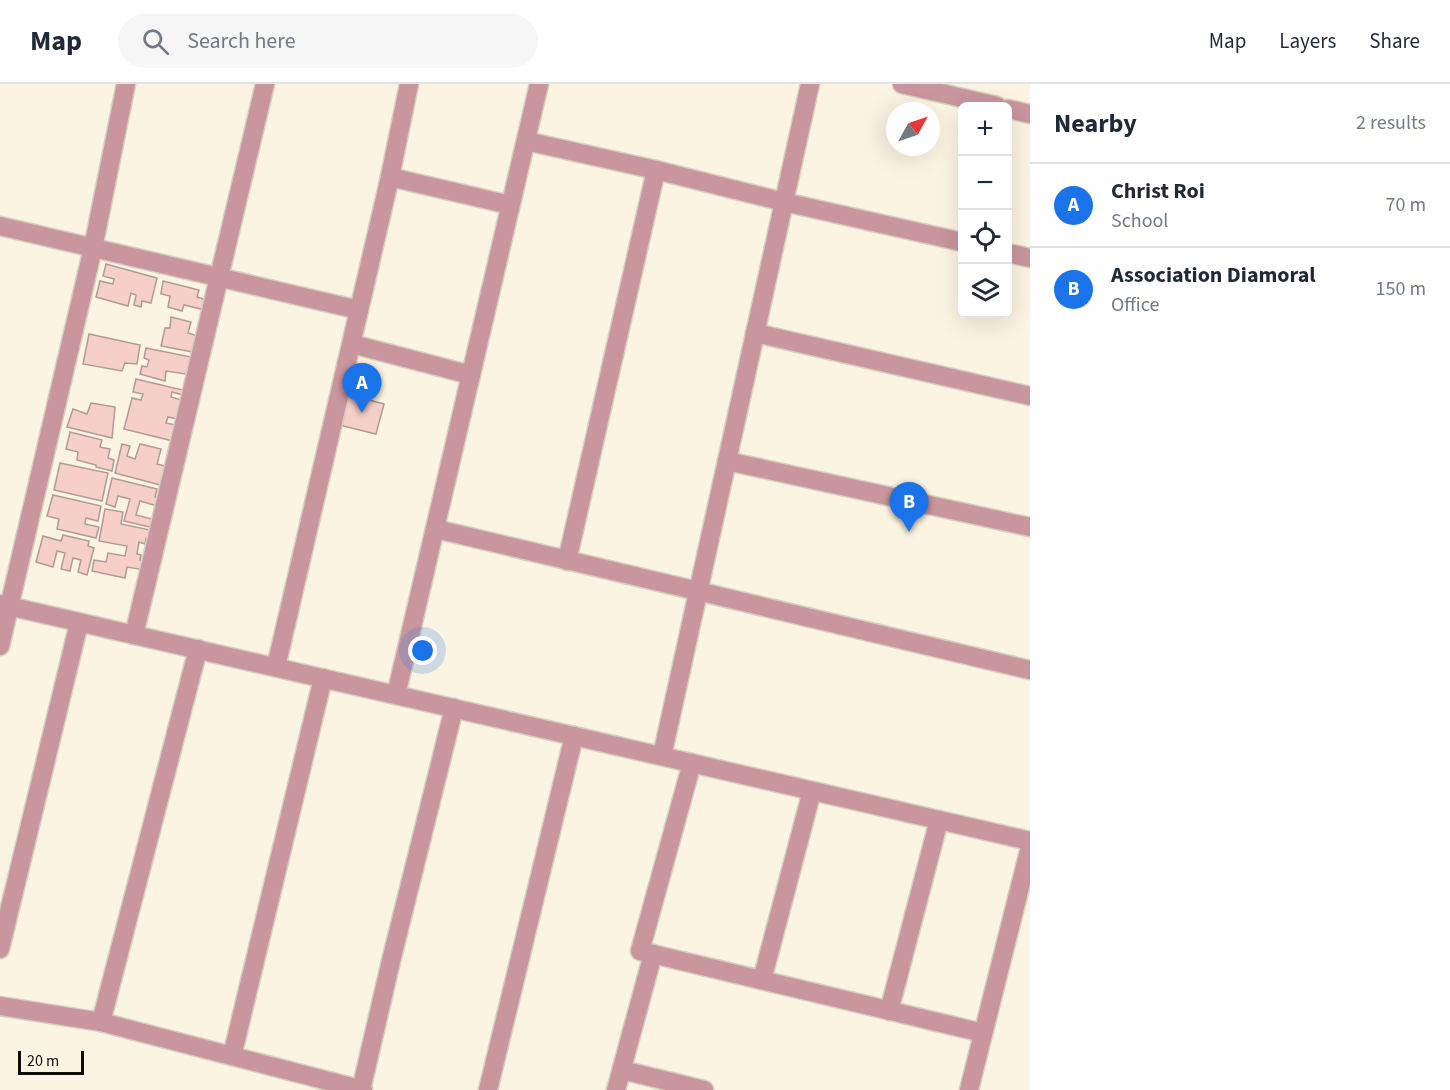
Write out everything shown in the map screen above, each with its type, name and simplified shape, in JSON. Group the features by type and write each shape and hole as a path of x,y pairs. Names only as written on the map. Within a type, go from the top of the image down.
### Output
{"street":[{"path":"0,646 5,605 93,248 126,84"},
{"path":"134,635 265,84"},
{"path":"276,667 352,344 409,84"},
{"path":"396,695 539,84"},
{"path":"662,756 810,84"},
{"path":"902,84 980,102"},
{"path":"1012,110 1030,114"},
{"path":"526,141 958,241"},
{"path":"567,561 656,170"},
{"path":"390,177 510,205"},
{"path":"0,226 359,310"},
{"path":"1012,254 1030,258"},
{"path":"755,333 1030,396"},
{"path":"352,344 471,375"},
{"path":"727,461 1030,527"},
{"path":"436,529 1030,670"},
{"path":"5,605 1030,841"},
{"path":"0,949 79,623"},
{"path":"101,1022 198,650"},
{"path":"232,1056 323,678"},
{"path":"0,1006 101,1022 362,1090 454,708"},
{"path":"488,1090 574,736"},
{"path":"692,763 640,951 983,1034"},
{"path":"762,980 812,791"},
{"path":"889,1011 939,820"},
{"path":"969,1090 1030,847"},
{"path":"616,1090 654,954"},
{"path":"622,1070 697,1089"}],"building":[{"path":"106,264 157,278 151,303 142,301 141,307 134,305 136,295 131,293 128,306 96,297 100,281 113,284 114,279 103,276"},
{"path":"163,281 199,290 197,297 207,300 205,310 184,305 182,311 168,307 170,296 161,294"},
{"path":"171,317 191,322 188,333 201,337 198,353 161,346 165,328 170,328"},
{"path":"89,334 140,345 137,364 125,363 122,371 83,364"},
{"path":"146,348 196,358 192,375 166,371 165,381 140,374 142,366 147,367 149,360 144,358"},
{"path":"136,379 191,392 190,397 172,392 171,397 185,401 181,420 168,417 166,423 181,426 177,442 124,429 132,398 141,400 143,394 133,392"},
{"path":"348,394 384,404 376,434 339,425"},
{"path":"91,403 115,407 112,438 67,427 73,409 87,414"},
{"path":"70,432 102,440 100,447 110,449 108,458 114,460 112,471 77,460 78,452 66,449"},
{"path":"122,444 130,446 127,456 135,459 140,444 161,449 157,464 169,467 164,486 115,473"},
{"path":"60,463 108,473 102,501 54,490"},
{"path":"112,478 157,489 155,497 163,499 161,507 140,501 136,515 156,520 154,528 124,521 130,499 118,496 115,507 106,504"},
{"path":"53,495 101,506 98,521 86,518 85,524 99,527 96,538 57,529 59,519 47,516"},
{"path":"105,509 123,512 121,524 155,531 153,539 146,538 145,544 139,542 137,554 141,555 140,560 147,562 145,570 127,567 125,578 92,571 94,560 106,562 108,553 125,556 127,546 99,541"},
{"path":"63,535 89,541 88,546 94,548 87,575 78,572 81,560 73,558 70,571 61,569 65,553 57,551 53,567 36,562 43,536 61,541"}],"place":[{"name":"Christ Roi","path":"362,413"},
{"name":"Association Diamoral","path":"909,532"}]}
